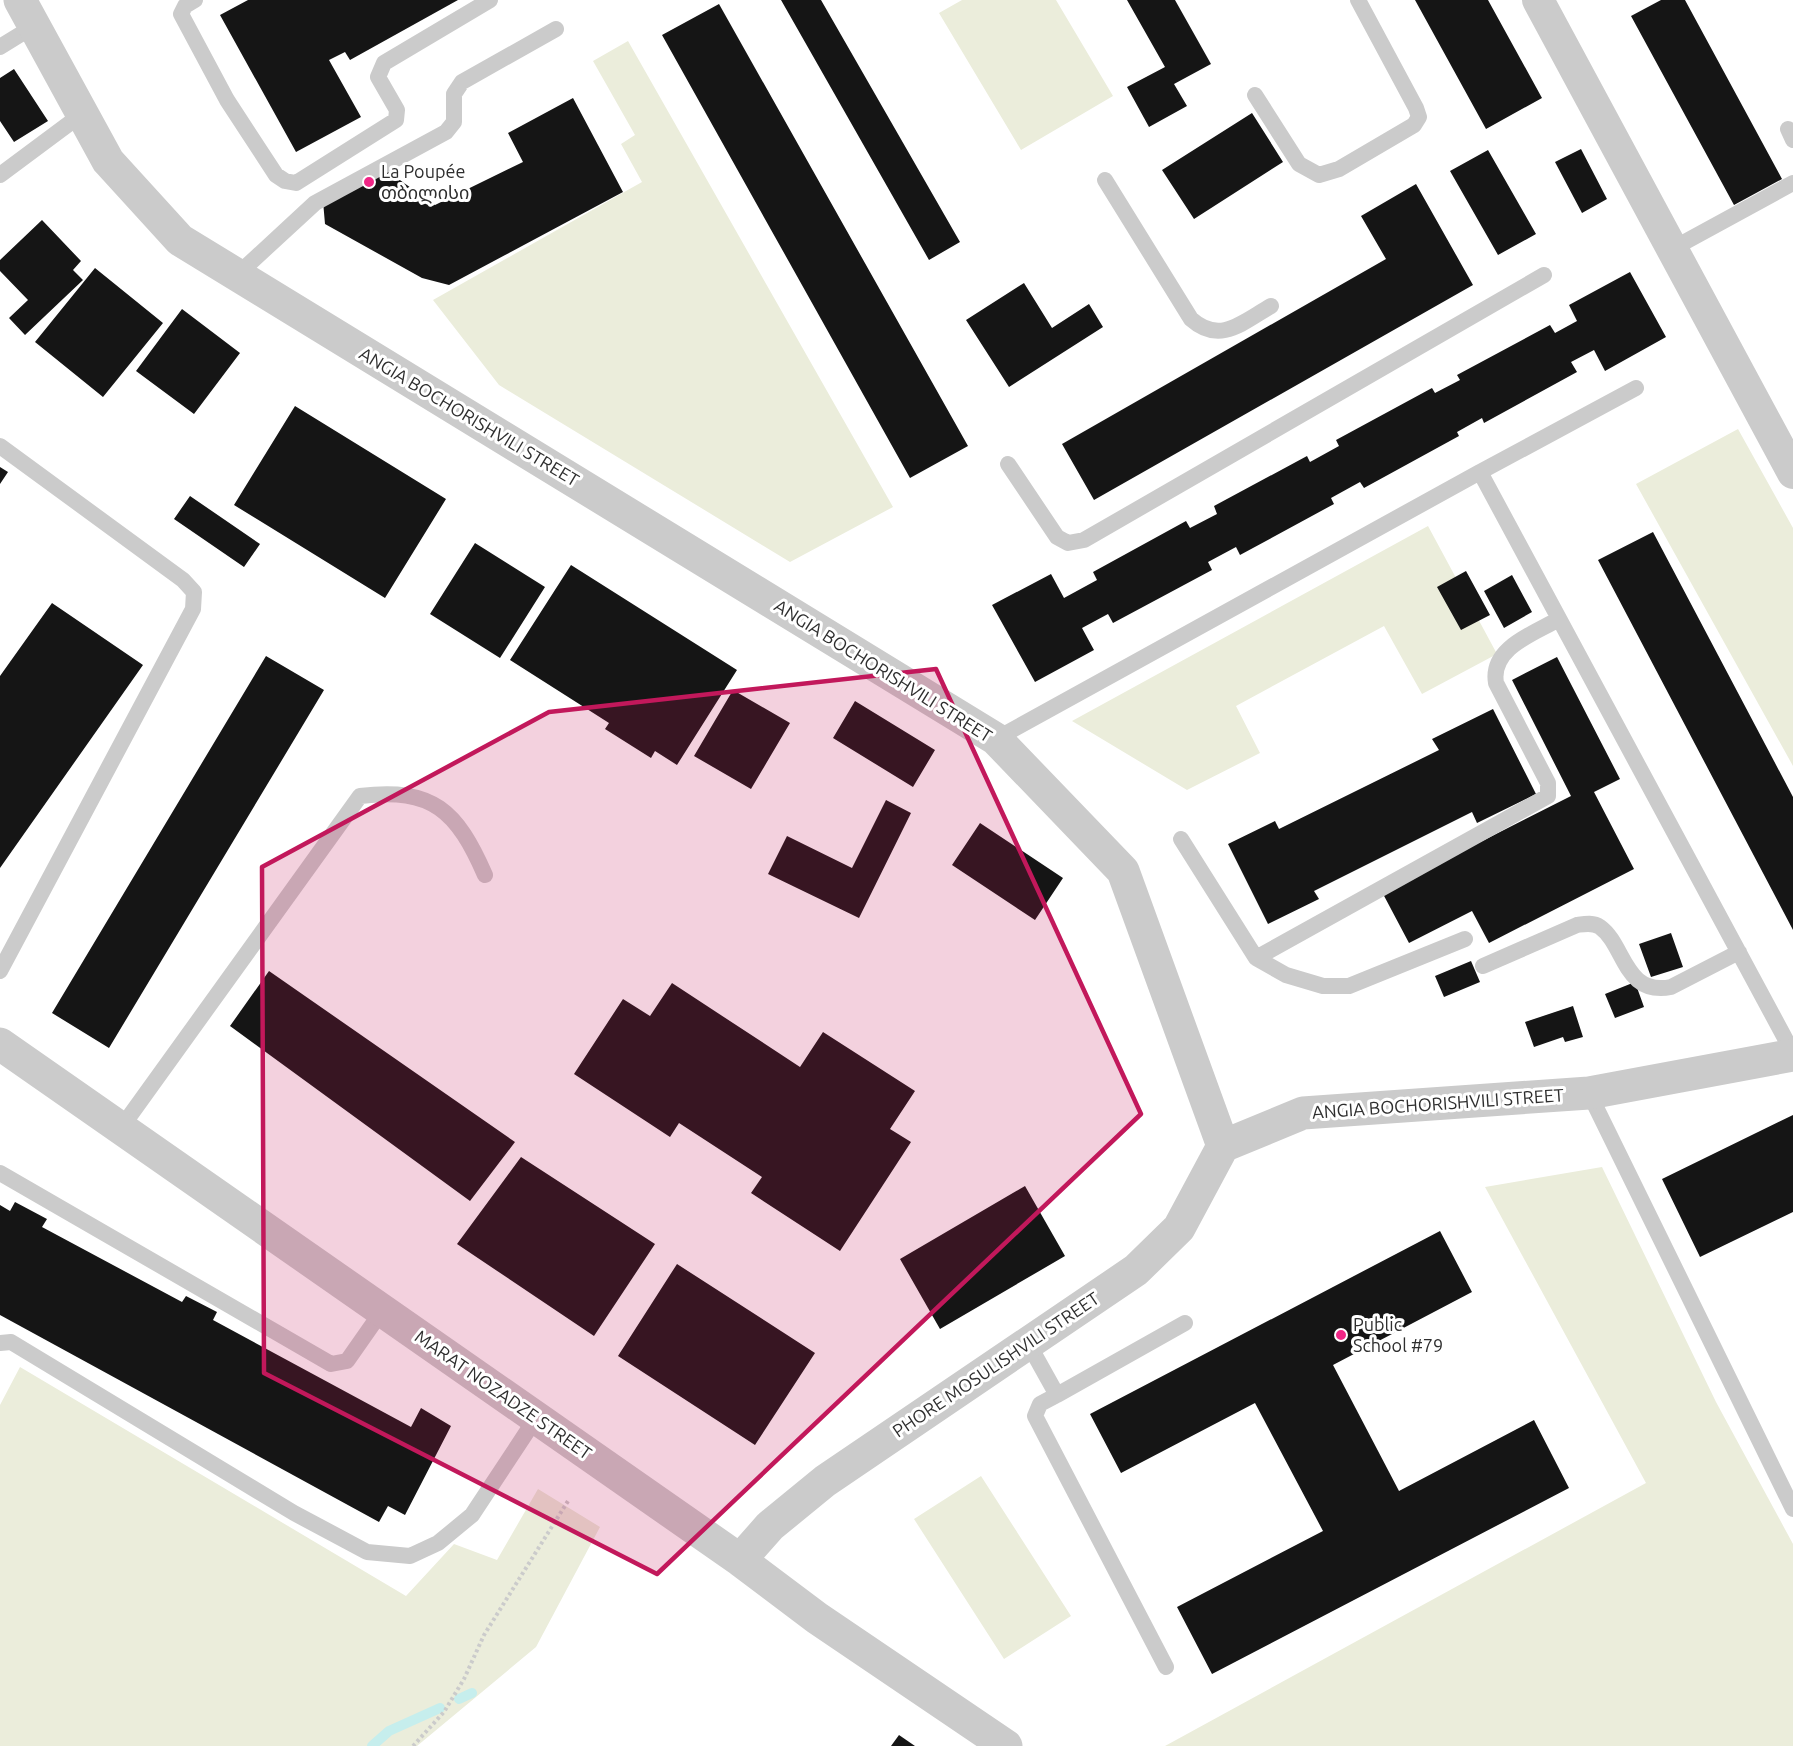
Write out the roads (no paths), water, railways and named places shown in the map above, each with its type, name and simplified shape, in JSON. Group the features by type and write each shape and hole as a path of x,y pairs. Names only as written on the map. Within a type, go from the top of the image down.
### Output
{"street":[{"path":"1538,0 1792,469"},
{"name":"ANGIA BOCHORISHVILI STREET","path":"27,13 108,161 180,240 996,739 1123,871 1223,1146 1303,1113 1589,1093 1793,1054"},
{"name":"MARAT NOZADZE STREET","path":"0,1044 740,1560 817,1618 1006,1746"},
{"name":"PHORE MOSULISHVILI STREET","path":"740,1560 770,1526 825,1481 1136,1270 1179,1228 1223,1146"}],"lane":[{"path":"195,0 185,6 181,14 216,80 276,175 285,181 296,183 396,120 397,110 378,77 384,63 490,0"},
{"path":"1255,95 1299,164 1319,175 1339,169 1414,125 1419,117 1416,108 1358,0"},
{"path":"0,47 27,13"},
{"path":"237,275 315,203 446,132 454,122 454,94 462,82 556,29"},
{"path":"0,175 82,114"},
{"path":"1105,180 1191,319 1202,329 1212,332 1226,331 1271,306"},
{"path":"1672,249 1793,183"},
{"path":"1008,464 1057,537 1068,543 1084,540 1544,274"},
{"path":"996,739 1636,388"},
{"path":"0,446 183,580 194,592 193,609 0,971"},
{"path":"1480,472 1793,1054"},
{"path":"1256,958 1548,796 1548,783 1494,675 1496,664 1506,650 1559,619"},
{"path":"121,1128 360,796 388,793 419,798 442,808 461,828 485,875"},
{"path":"1181,838 1256,958 1286,975 1323,986 1349,986 1465,939"},
{"path":"1483,966 1577,925 1588,923 1599,926 1634,975 1644,983 1659,989 1671,987 1739,952"},
{"path":"1589,1093 1793,1509"},
{"path":"0,1173 331,1364 348,1360 382,1311"},
{"path":"1166,1667 1035,1416 1040,1404 1185,1323"},
{"path":"0,1343 10,1342 284,1507 367,1552 410,1556 438,1543 472,1515 536,1418"},
{"path":"1028,1343 1057,1395"}],"waterway":[{"path":"459,1699 472,1693"},
{"path":"372,1746 389,1731 440,1708"}],"place":[{"name":"La Poupée თბილისი","path":"369,182"},
{"name":"Public School #79","path":"1341,1335"}]}
